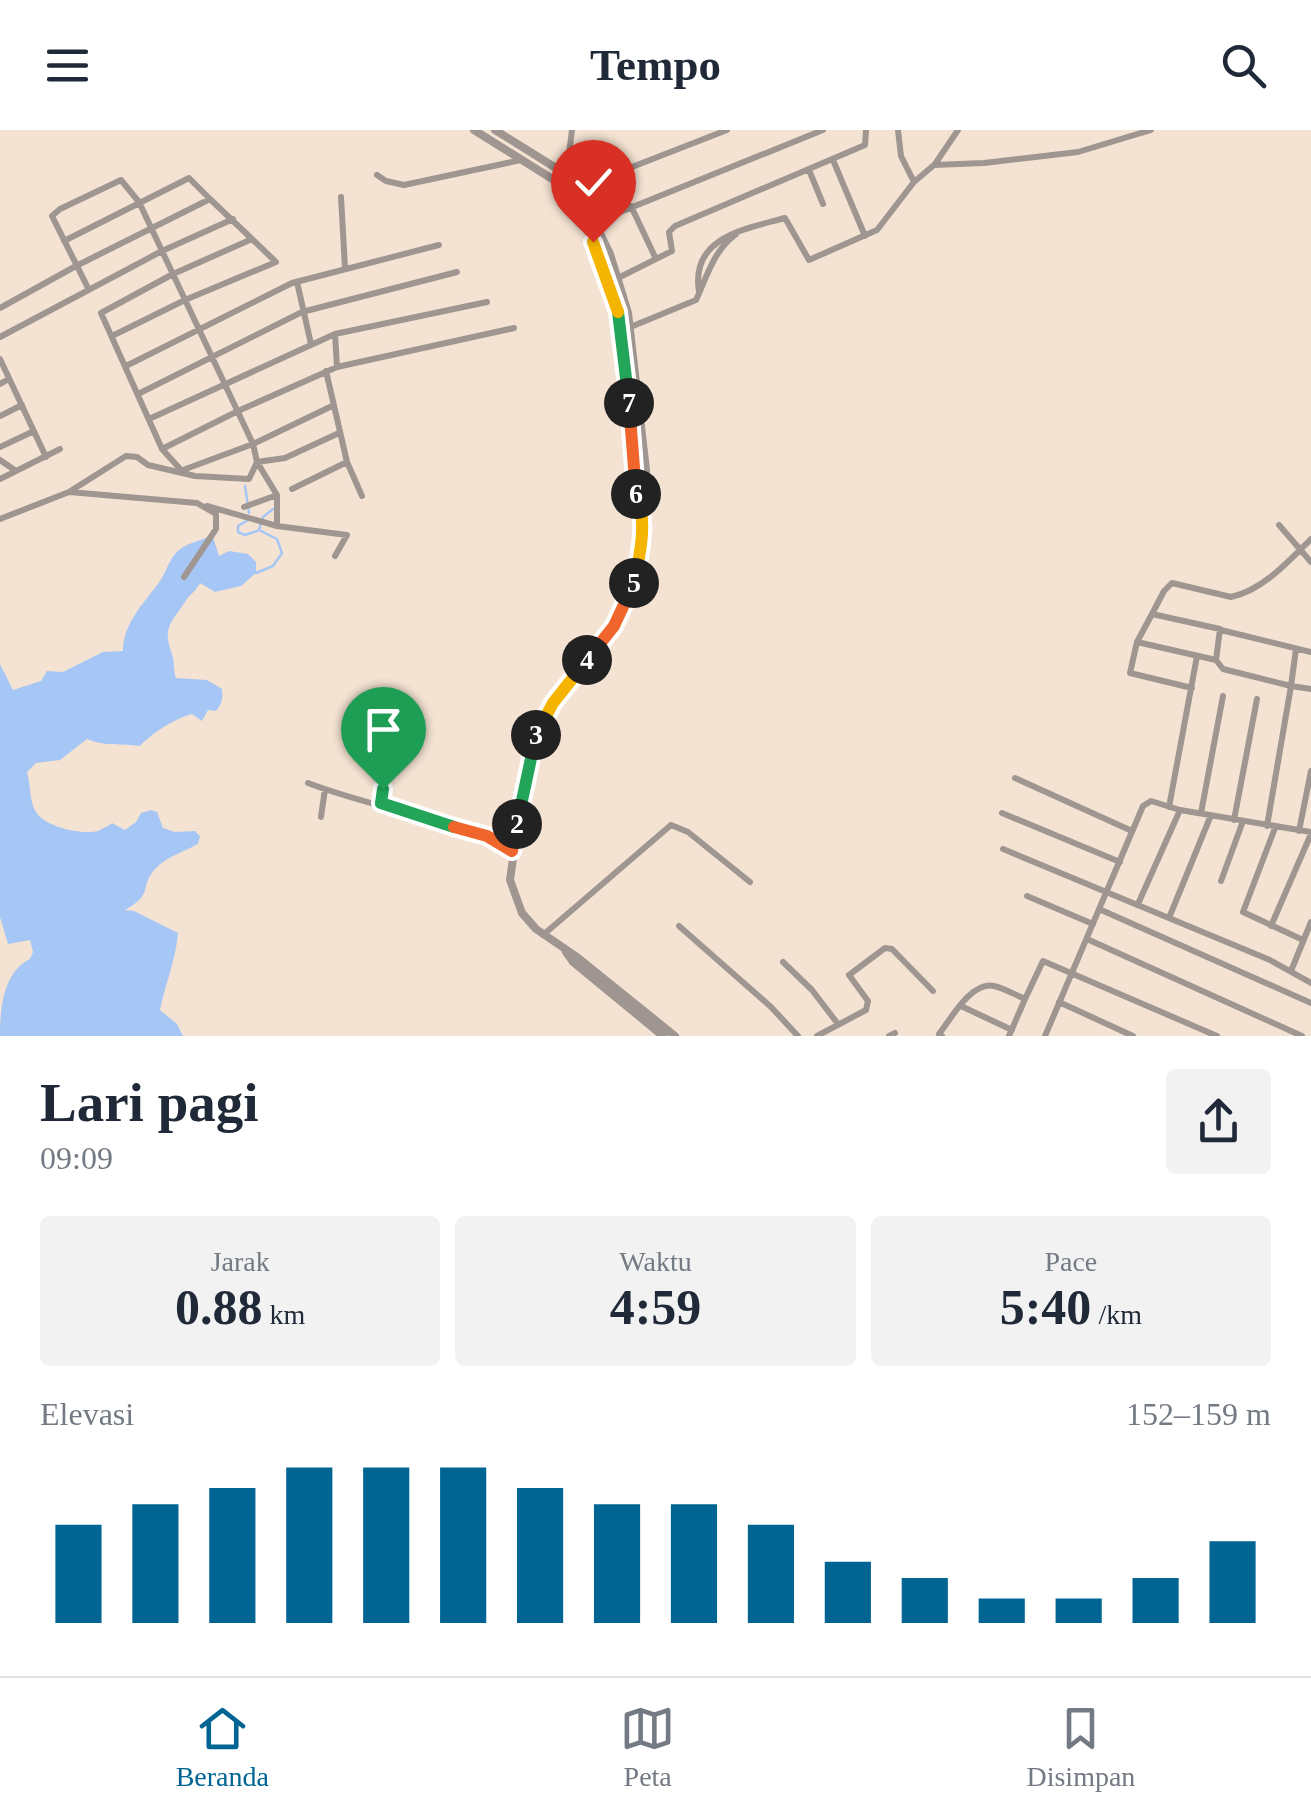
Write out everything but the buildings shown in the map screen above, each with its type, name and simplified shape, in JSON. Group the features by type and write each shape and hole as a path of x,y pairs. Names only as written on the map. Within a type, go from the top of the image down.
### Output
{"street":[{"path":"474,130 578,188 626,328"},
{"path":"496,130 564,181 618,278 626,328 636,495 642,505 635,581 614,626 553,703 537,733 512,851 510,880 517,904 543,935 577,957 675,1036"},
{"path":"564,181 572,130"},
{"path":"578,188 728,130"},
{"path":"590,224 823,130"},
{"path":"618,278 672,252 670,232 674,226 865,145 866,130"},
{"path":"898,130 901,156 914,182"},
{"path":"626,328 692,303 700,292 697,274 701,262 726,236 745,228 785,218 809,260 865,236 885,224 958,130"},
{"path":"934,165 1078,152 1151,130"},
{"path":"378,175 404,185 522,160"},
{"path":"832,160 865,236"},
{"path":"809,170 823,204"},
{"path":"64,241 189,178 276,262 184,300 112,336"},
{"path":"89,290 52,216 122,180 139,202 253,444 257,462 276,495 274,524"},
{"path":"341,197 345,268"},
{"path":"0,308 210,199"},
{"path":"631,206 656,260"},
{"path":"0,337 233,218"},
{"path":"182,470 162,449 101,313 173,274 252,239"},
{"path":"126,366 296,282 439,245"},
{"path":"138,394 302,312 457,272"},
{"path":"296,282 311,344"},
{"path":"149,419 335,334 487,302"},
{"path":"162,449 337,367 514,328"},
{"path":"335,334 337,367"},
{"path":"0,359 46,457"},
{"path":"326,371 347,462 362,496"},
{"path":"0,384 9,379"},
{"path":"0,416 22,405"},
{"path":"182,470 253,444 332,406"},
{"path":"0,448 34,432"},
{"path":"257,462 285,458 339,433"},
{"path":"0,479 60,448"},
{"path":"0,520 69,492 126,456 195,476 249,479 257,462"},
{"path":"0,460 17,472"},
{"path":"292,489 347,462"},
{"path":"69,492 196,503 242,511 274,524 347,535 336,556"},
{"path":"242,511 276,495"},
{"path":"184,577 216,529 216,514 196,503"},
{"path":"1278,526 1311,562"},
{"path":"1192,688 1131,675 1136,642 1164,591 1172,583 1235,597 1276,572 1311,538"},
{"path":"1152,614 1311,652"},
{"path":"1216,660 1221,630"},
{"path":"1136,642 1216,660 1223,669 1311,689"},
{"path":"1296,649 1271,827 1242,912 1303,940"},
{"path":"1169,807 1197,656"},
{"path":"1201,813 1223,696"},
{"path":"1222,881 1239,820 1256,699"},
{"path":"381,803 386,757"},
{"path":"1299,831 1311,771"},
{"path":"1016,778 1132,831"},
{"path":"308,782 487,836 512,851"},
{"path":"320,817 325,789"},
{"path":"1049,1035 1058,1002 1143,806 1150,800 1180,810 1311,833 1271,926"},
{"path":"1138,904 1180,810"},
{"path":"1002,813 1120,862"},
{"path":"1169,918 1211,815"},
{"path":"543,935 672,825 688,832 750,882"},
{"path":"1004,849 1138,904 1311,983"},
{"path":"1028,896 1093,924"},
{"path":"1099,909 1311,1003"},
{"path":"1291,971 1311,922"},
{"path":"679,926 798,1036"},
{"path":"1087,938 1302,1036"},
{"path":"817,1036 866,1010 869,1004 849,980 851,970 885,948 892,948 932,991"},
{"path":"566,952 663,1036"},
{"path":"961,1006 1010,1033 1043,961 1218,1036"},
{"path":"782,962 812,990 838,1024"},
{"path":"940,1036 970,994 992,985 1025,1000"},
{"path":"1058,1002 1132,1036"}],"water":[{"path":"213,537 219,556 229,551 248,554 256,562 256,573 241,586 215,592 200,583 168,632 176,678 207,680 222,689 222,701 216,711 208,710 202,721 192,714 178,719 140,746 87,739 60,760 36,763 27,772 36,812 55,826 91,832 112,823 125,830 141,813 151,810 157,812 163,828 195,831 200,836 198,844 155,869 143,895 125,910 178,933 160,1010 177,1024 183,1036 0,1036 2,1003 9,982 33,952 30,940 8,944 0,917 0,664 13,690 41,681 47,671 63,672 103,652 123,651 130,623 176,553"}],"waterway":[{"path":"245,486 249,513"},
{"path":"256,573 273,566 282,553 277,539 259,530 263,517 273,509"},
{"path":"248,520 238,526 238,532 245,535 257,531"}],"route":[{"path":"383,789 381,803 487,836 512,851 537,733 553,703 626,606 635,581 642,505 636,495 619,314 593,242"}]}
